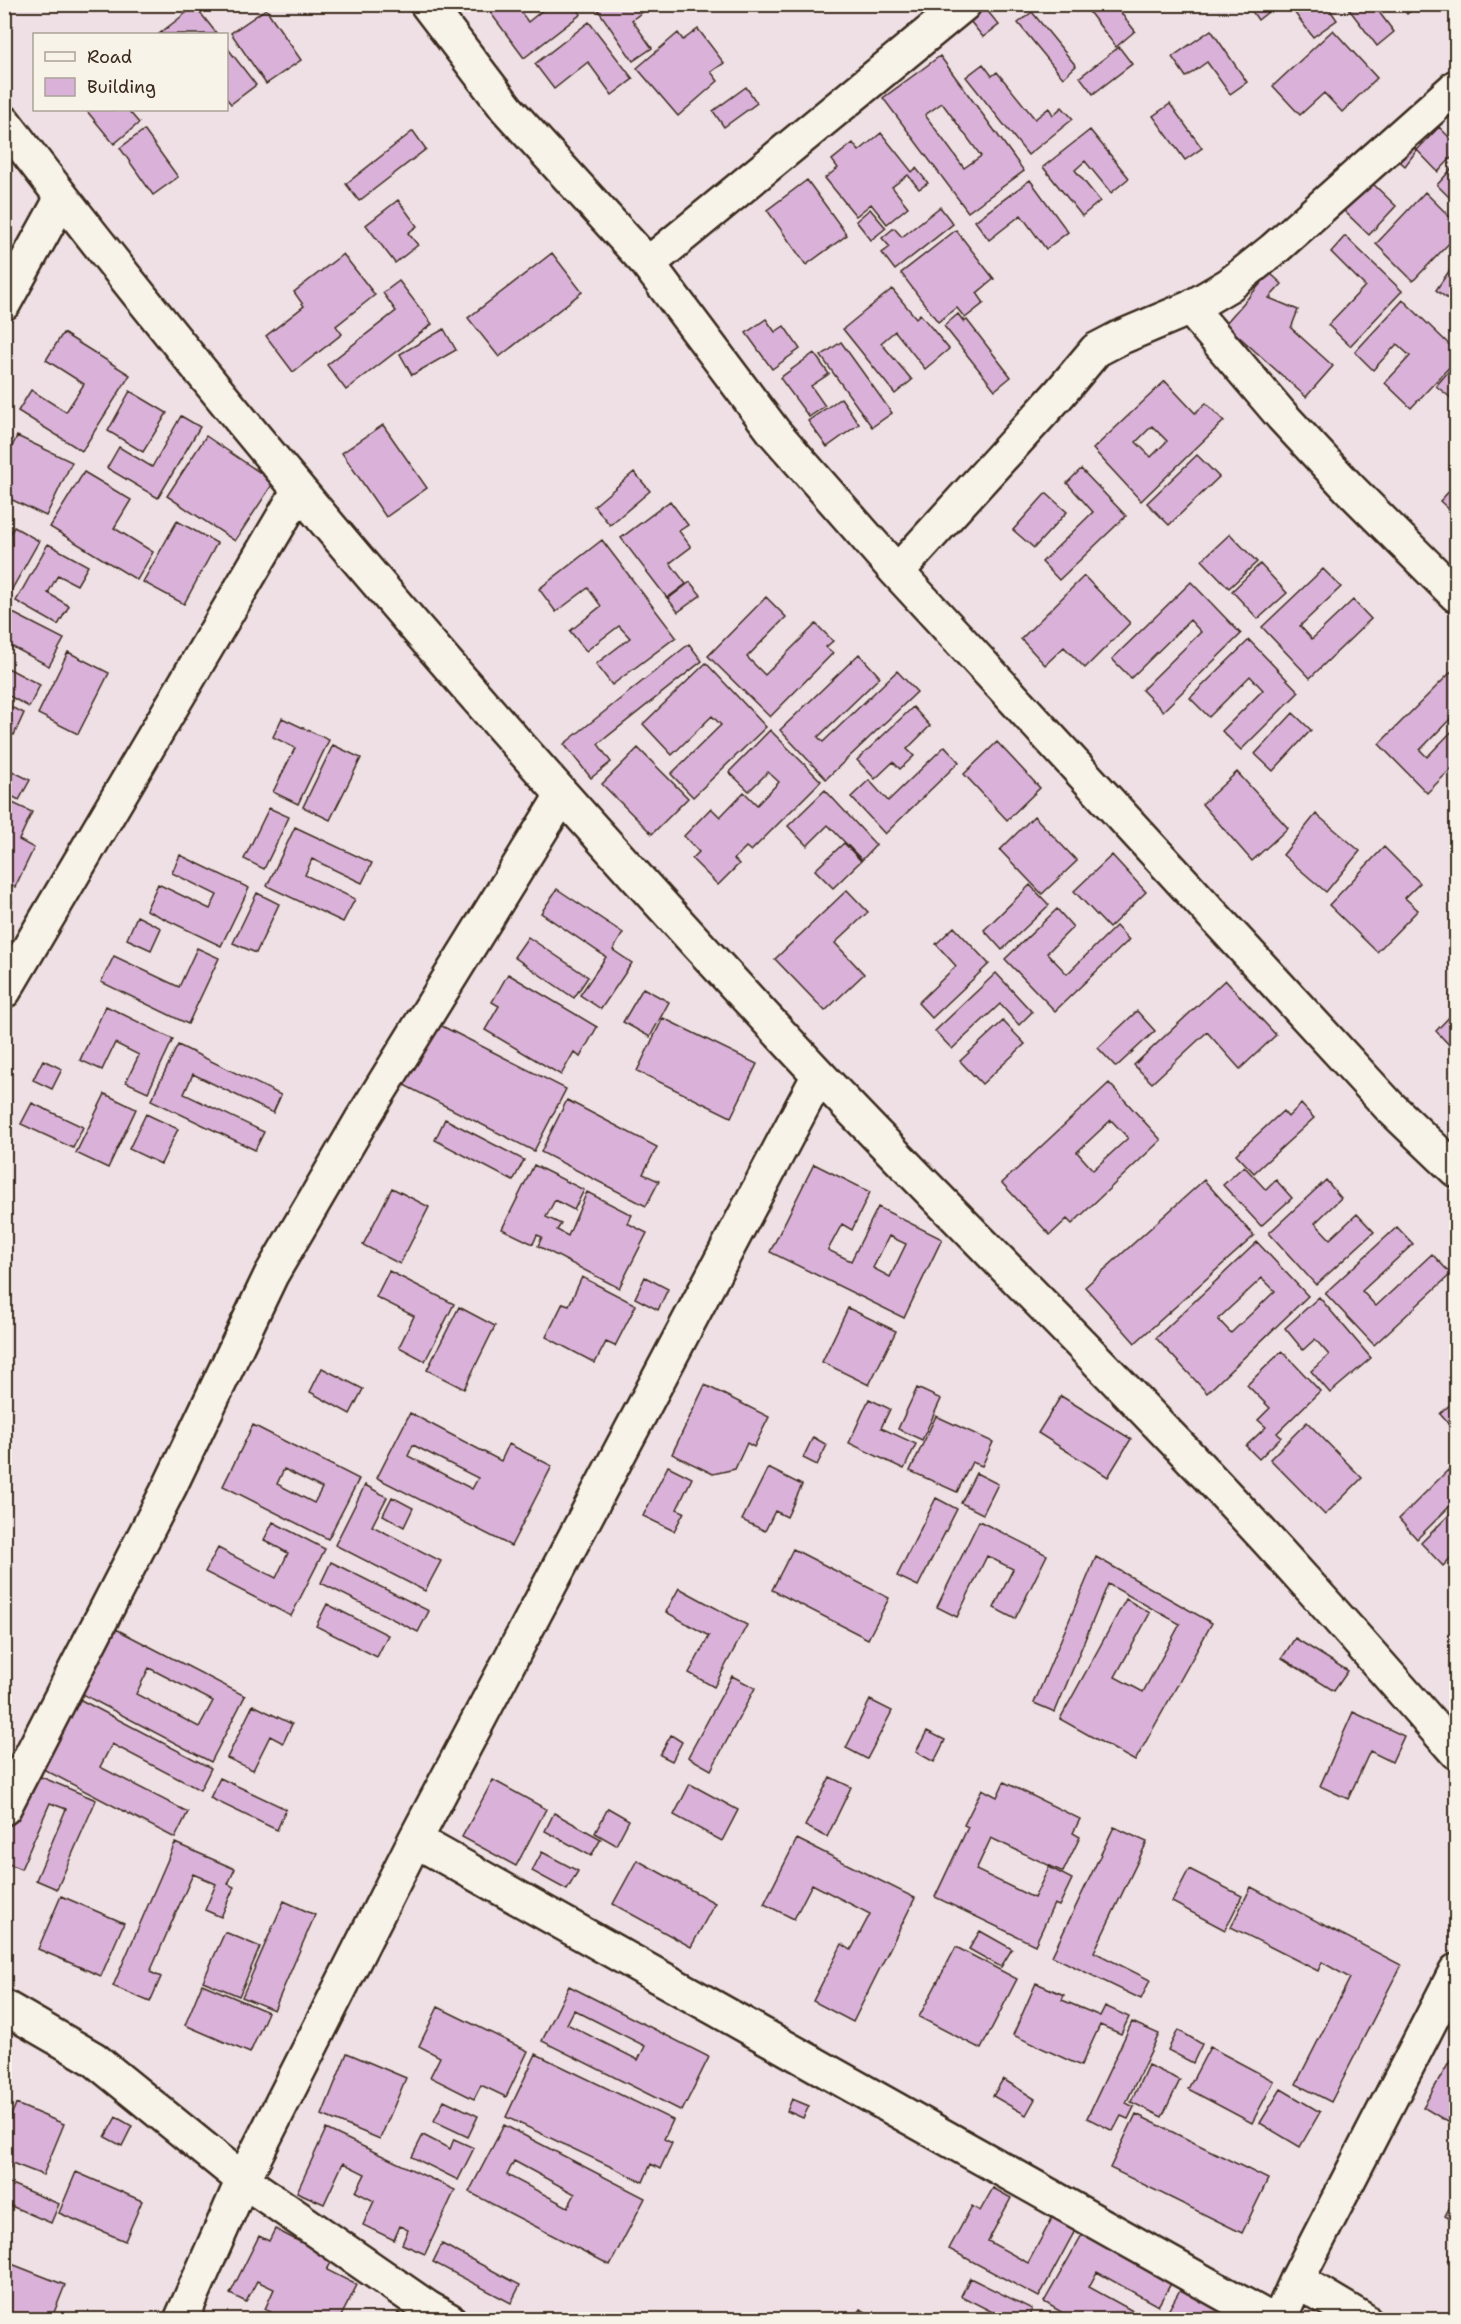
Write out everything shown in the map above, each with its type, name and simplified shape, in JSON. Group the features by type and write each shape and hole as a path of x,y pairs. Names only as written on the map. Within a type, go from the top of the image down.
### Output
{"street":[{"path":"427,4 507,109 648,264 774,432 897,572 1389,1106 1456,1170"},
{"path":"648,264 964,4"},
{"path":"897,572 1059,394 1096,350 1190,308 1228,285 1273,250 1456,87"},
{"path":"4,122 62,198 298,492 562,796 819,1075 1163,1428 1332,1610 1456,1752"},
{"path":"4,303 62,198"},
{"path":"1190,308 1282,416 1349,488 1456,595"},
{"path":"4,991 298,492"},
{"path":"4,1808 170,1486 271,1275 361,1121 562,796"},
{"path":"181,2319 243,2180 415,1840 819,1075"},
{"path":"415,1840 1271,2319"},
{"path":"1279,2319 1456,1971"},
{"path":"4,2007 94,2059 243,2180 428,2308 449,2319"},
{"path":"1297,2280 1364,2319"}],"building":[{"path":"484,4 515,4 528,22 544,9 541,4 573,4 581,14 524,58"},
{"path":"606,4 653,4 632,20 652,48 633,61 598,10"},
{"path":"1083,4 1114,4 1135,31 1116,47"},
{"path":"1247,4 1278,4 1258,20"},
{"path":"1288,4 1326,4 1337,20 1313,37"},
{"path":"1345,4 1373,4 1394,32 1377,46"},
{"path":"1400,4 1419,4 1407,14"},
{"path":"195,6 216,33 160,33"},
{"path":"985,8 999,25 983,37 970,21"},
{"path":"266,9 301,60 266,84 231,33"},
{"path":"1032,12 1076,66 1063,78 1018,23"},
{"path":"589,22 633,79 612,95 588,62 554,89 535,64"},
{"path":"698,29 724,63 711,72 718,81 678,116 637,68 678,33 683,40"},
{"path":"1211,30 1247,82 1230,94 1207,62 1186,77 1172,57"},
{"path":"1333,30 1377,78 1342,112 1324,93 1300,115 1273,86"},
{"path":"1119,47 1132,64 1093,94 1080,77"},
{"path":"228,49 256,85 231,104 228,100"},
{"path":"940,56 1024,171 968,212 883,98","holes":["942,103 981,156 964,168 925,115"]},
{"path":"983,64 992,76 997,72 1035,119 1049,108 1053,115 1062,107 1073,119 1028,155 966,77"},
{"path":"746,87 757,103 724,127 713,111"},
{"path":"1170,104 1202,148 1185,160 1153,116"},
{"path":"87,111 129,111 139,123 114,144"},
{"path":"1439,127 1456,144 1456,153 1438,172 1417,150"},
{"path":"144,130 178,177 153,195 120,148"},
{"path":"1090,130 1129,178 1111,193 1085,161 1075,170 1100,201 1082,216 1043,167"},
{"path":"413,131 426,149 359,201 346,184"},
{"path":"881,133 912,172 916,168 928,183 919,189 908,175 892,187 908,207 887,224 871,204 856,216 825,178 838,168 832,160 853,143 859,151"},
{"path":"1413,144 1417,150 1405,166 1397,159"},
{"path":"1456,164 1456,204 1437,185"},
{"path":"807,180 847,235 806,265 767,210"},
{"path":"1030,180 1068,232 1046,249 1021,215 989,240 975,221"},
{"path":"1369,180 1396,206 1369,235 1342,209"},
{"path":"1425,192 1456,223 1456,236 1413,281 1376,244"},
{"path":"398,200 417,226 408,233 418,245 395,263 366,225"},
{"path":"940,207 953,224 895,270 882,253 890,247 882,238 894,228 902,237"},
{"path":"870,209 886,228 871,240 856,221"},
{"path":"956,230 994,279 977,293 984,303 965,318 957,308 938,322 901,273"},
{"path":"1345,236 1402,291 1350,346 1328,325 1365,286 1331,252"},
{"path":"552,253 582,292 499,357 468,318"},
{"path":"343,254 375,295 336,326 342,334 293,372 266,336 304,306 294,292"},
{"path":"1454,264 1456,266 1456,305 1436,290"},
{"path":"1270,273 1282,284 1269,298 1298,310 1291,328 1333,366 1306,397 1225,324"},
{"path":"399,281 432,324 346,390 327,365 396,311 383,293"},
{"path":"892,289 916,318 920,314 949,349 925,369 895,331 881,343 912,380 895,394 843,329"},
{"path":"1403,300 1456,351 1456,360 1411,408 1385,383 1410,356 1397,344 1373,370 1355,352"},
{"path":"958,314 964,322 967,320 1011,377 995,390 944,326"},
{"path":"766,319 775,332 784,326 800,349 772,369 746,333"},
{"path":"444,329 456,350 412,375 400,354"},
{"path":"63,333 130,375 82,451 18,411 31,390 66,412 84,384 46,360"},
{"path":"841,342 892,413 872,427 821,356"},
{"path":"814,353 829,374 811,386 825,406 809,417 780,378"},
{"path":"1454,365 1456,367 1456,402 1436,386"},
{"path":"1165,381 1195,413 1206,403 1224,421 1141,501 1093,449","holes":["1152,426 1167,441 1151,457 1136,442"]},
{"path":"130,391 167,413 143,452 108,431"},
{"path":"841,398 859,424 827,447 808,421"},
{"path":"181,416 200,427 158,498 107,468 119,447 152,467"},
{"path":"383,425 427,488 386,517 342,453"},
{"path":"17,436 72,462 46,516 4,496 4,448 10,451"},
{"path":"206,436 274,482 235,541 167,496"},
{"path":"1197,455 1219,477 1169,525 1147,503"},
{"path":"1081,469 1126,516 1059,580 1042,562 1093,512 1067,483"},
{"path":"84,472 131,500 114,528 153,552 137,580 50,527"},
{"path":"634,472 650,491 610,525 594,506"},
{"path":"1456,484 1456,516 1440,501"},
{"path":"1046,493 1067,512 1034,548 1013,530"},
{"path":"670,501 688,525 679,531 691,547 670,563 686,584 667,598 621,538"},
{"path":"177,521 217,543 184,604 143,582"},
{"path":"14,527 39,541 7,598 4,596 4,544"},
{"path":"1230,534 1257,562 1229,588 1202,560"},
{"path":"602,540 676,637 612,685 596,664 630,638 619,626 586,651 570,631 601,606 588,588 556,612 539,589"},
{"path":"48,544 88,566 77,585 58,575 48,593 69,606 58,625 16,601"},
{"path":"1260,564 1287,593 1258,619 1232,591"},
{"path":"1323,569 1341,587 1300,626 1312,639 1353,600 1371,619 1310,678 1262,627"},
{"path":"1084,576 1130,623 1085,668 1064,647 1045,665 1021,639"},
{"path":"690,582 701,595 678,612 668,599"},
{"path":"1191,582 1241,634 1163,711 1142,690 1201,632 1190,620 1131,678 1112,659"},
{"path":"766,597 786,617 747,657 765,675 816,624 833,641 826,647 833,653 770,717 708,656"},
{"path":"9,611 64,639 49,666 11,646 4,658 4,619"},
{"path":"1249,640 1299,692 1241,750 1222,731 1263,690 1250,676 1209,717 1190,698"},
{"path":"689,644 702,661 598,744 611,762 591,778 564,744"},
{"path":"68,652 109,673 78,734 38,714"},
{"path":"859,654 880,677 818,737 823,742 897,671 917,692 826,779 780,730"},
{"path":"706,663 766,727 693,797 671,774 721,725 712,716 672,755 643,724"},
{"path":"4,666 40,685 29,707 4,693"},
{"path":"1456,667 1456,713 1420,750 1427,757 1456,727 1456,764 1427,793 1379,744"},
{"path":"4,704 24,713 14,735 4,731"},
{"path":"913,707 930,726 907,749 914,756 900,769 893,762 875,779 857,760"},
{"path":"1293,713 1311,730 1273,771 1255,754"},
{"path":"282,718 329,740 298,804 273,792 295,748 273,737"},
{"path":"770,730 821,781 751,851 746,847 734,859 739,864 718,885 692,859 699,852 684,836 711,808 720,817 744,792 757,805 779,782 768,772 749,791 729,772"},
{"path":"997,742 1040,788 1007,820 964,774"},
{"path":"333,745 361,758 330,820 303,807"},
{"path":"945,746 959,762 885,834 851,797 869,780 888,801"},
{"path":"638,748 688,798 652,834 602,784"},
{"path":"4,767 30,780 19,800 4,792"},
{"path":"1237,772 1288,828 1252,861 1202,804"},
{"path":"825,790 876,845 862,860 828,825 807,846 788,826"},
{"path":"4,799 32,812 19,840 34,848 15,887 4,882"},
{"path":"269,808 289,817 264,869 244,859"},
{"path":"1316,814 1360,851 1326,892 1283,855"},
{"path":"1034,816 1077,861 1042,894 1000,850"},
{"path":"295,827 372,863 362,883 312,859 305,875 355,899 343,922 267,886"},
{"path":"844,843 861,861 833,888 815,870"},
{"path":"1384,847 1420,883 1405,898 1418,910 1377,952 1329,905"},
{"path":"180,855 249,888 221,946 146,910 158,884 210,909 217,895 172,873"},
{"path":"1112,855 1146,892 1109,928 1074,891"},
{"path":"1030,885 1049,905 1002,950 984,930"},
{"path":"557,889 623,933 613,950 632,963 601,1009 580,995 606,957 541,913"},
{"path":"847,890 868,912 835,943 864,974 825,1011 775,959"},
{"path":"257,893 279,904 256,953 233,943"},
{"path":"4,897 12,902 4,916"},
{"path":"1057,909 1073,927 1047,953 1067,974 1116,926 1129,940 1055,1011 1005,959"},
{"path":"137,916 161,928 151,950 127,939"},
{"path":"954,927 989,964 932,1018 918,1003 956,966 936,944"},
{"path":"528,937 588,977 574,998 514,957"},
{"path":"197,948 219,958 188,1024 101,982 114,956 179,987"},
{"path":"996,973 1032,1012 1019,1025 1000,1004 952,1049 935,1031"},
{"path":"508,974 597,1027 580,1057 574,1052 561,1075 485,1030 499,1006 492,1002"},
{"path":"1225,980 1276,1035 1240,1069 1207,1032 1152,1083 1134,1065"},
{"path":"643,988 669,1002 650,1037 623,1022"},
{"path":"106,1006 173,1039 148,1092 126,1082 139,1055 115,1043 102,1070 80,1060"},
{"path":"1456,1010 1456,1052 1436,1031"},
{"path":"1137,1011 1155,1031 1116,1067 1098,1048"},
{"path":"663,1018 757,1064 731,1117 637,1071"},
{"path":"1003,1021 1025,1044 982,1084 960,1061"},
{"path":"434,1022 566,1089 534,1151 402,1084"},
{"path":"178,1045 281,1095 273,1113 193,1074 184,1094 264,1132 255,1150 151,1100"},
{"path":"43,1060 62,1069 52,1089 33,1080"},
{"path":"1109,1083 1161,1140 1072,1224 1067,1219 1050,1235 1002,1183","holes":["1111,1120 1128,1138 1093,1170 1077,1152"]},
{"path":"105,1094 136,1109 108,1168 76,1153"},
{"path":"567,1100 657,1147 643,1174 659,1181 646,1206 541,1152"},
{"path":"32,1103 83,1127 73,1148 21,1124"},
{"path":"1301,1104 1314,1118 1254,1173 1236,1154 1283,1111 1288,1117"},
{"path":"146,1114 178,1129 161,1164 129,1149"},
{"path":"445,1119 524,1160 513,1181 435,1140"},
{"path":"814,1164 870,1192 852,1230 842,1224 828,1250 851,1261 878,1207 942,1239 904,1318 770,1252","holes":["889,1236 906,1244 890,1277 873,1268"]},
{"path":"534,1165 584,1190 574,1210 555,1200 546,1217 561,1224 557,1230 568,1236 587,1192 632,1215 627,1223 647,1233 619,1288 538,1246 542,1237 537,1235 533,1244 502,1229"},
{"path":"1244,1166 1266,1190 1276,1180 1292,1198 1261,1226 1223,1185"},
{"path":"1204,1180 1254,1236 1135,1343 1085,1287"},
{"path":"1326,1180 1341,1198 1315,1223 1330,1239 1357,1214 1374,1232 1316,1285 1269,1233"},
{"path":"392,1188 429,1207 400,1264 363,1245"},
{"path":"1397,1227 1413,1244 1362,1291 1376,1306 1432,1254 1451,1274 1374,1345 1325,1293"},
{"path":"1257,1242 1308,1296 1207,1393 1156,1338","holes":["1262,1278 1275,1291 1231,1333 1218,1319"]},
{"path":"389,1271 454,1304 425,1361 399,1347 414,1316 376,1297"},
{"path":"582,1277 636,1305 615,1346 606,1342 595,1363 546,1337 563,1303 569,1305"},
{"path":"645,1277 668,1289 658,1310 635,1298"},
{"path":"1319,1297 1371,1358 1330,1393 1311,1371 1329,1355 1315,1339 1303,1350 1285,1328"},
{"path":"459,1307 495,1326 464,1389 427,1370"},
{"path":"848,1308 896,1331 869,1385 822,1362"},
{"path":"1282,1351 1320,1391 1277,1433 1281,1437 1259,1459 1246,1446 1266,1427 1258,1420 1270,1408 1247,1385"},
{"path":"322,1368 363,1389 350,1414 310,1392"},
{"path":"705,1385 769,1417 754,1447 747,1443 735,1469 713,1474 672,1454"},
{"path":"917,1388 941,1399 922,1440 898,1429"},
{"path":"1061,1396 1131,1439 1108,1477 1038,1433"},
{"path":"869,1399 890,1409 881,1428 916,1444 904,1469 849,1443"},
{"path":"1456,1399 1456,1432 1440,1414"},
{"path":"410,1413 501,1461 509,1444 552,1466 511,1546 377,1478","holes":["413,1445 478,1478 472,1489 408,1456"]},
{"path":"936,1416 993,1442 982,1466 972,1462 957,1492 910,1471"},
{"path":"1307,1422 1362,1478 1325,1515 1270,1459"},
{"path":"253,1425 359,1479 328,1539 223,1486","holes":["284,1469 322,1488 314,1503 277,1484"]},
{"path":"813,1437 827,1445 817,1465 803,1458"},
{"path":"668,1466 692,1478 677,1509 684,1512 674,1531 643,1516"},
{"path":"768,1468 802,1485 787,1517 775,1511 765,1531 742,1520"},
{"path":"1448,1470 1456,1479 1456,1500 1417,1539 1399,1519"},
{"path":"976,1473 998,1484 983,1514 961,1503"},
{"path":"365,1485 387,1497 372,1526 441,1561 425,1591 335,1545"},
{"path":"392,1497 413,1508 404,1527 383,1515"},
{"path":"936,1498 957,1509 918,1586 897,1576"},
{"path":"1456,1508 1456,1552 1443,1566 1421,1543"},
{"path":"979,1521 1047,1555 1015,1619 994,1608 1013,1569 987,1556 957,1617 937,1607"},
{"path":"273,1522 325,1549 291,1616 205,1572 218,1548 276,1578 288,1553 264,1540"},
{"path":"793,1549 889,1598 868,1639 772,1590"},
{"path":"1096,1557 1212,1623 1135,1761 1060,1719 1126,1599 1150,1613 1115,1677 1143,1692 1180,1624 1108,1584 1055,1712 1034,1703"},
{"path":"331,1562 429,1611 418,1632 321,1583"},
{"path":"679,1588 747,1625 714,1687 689,1673 709,1636 666,1612"},
{"path":"327,1604 388,1635 377,1657 316,1626"},
{"path":"116,1629 245,1696 211,1762 82,1694","holes":["149,1668 213,1701 199,1727 136,1694"]},
{"path":"1295,1638 1348,1671 1334,1691 1282,1658"},
{"path":"732,1676 755,1688 711,1770 688,1757"},
{"path":"79,1699 211,1768 200,1790 112,1744 100,1767 188,1812 175,1838 43,1769"},
{"path":"870,1700 892,1711 867,1759 846,1748"},
{"path":"253,1705 292,1724 283,1743 270,1736 253,1770 227,1758"},
{"path":"1353,1712 1404,1736 1392,1762 1370,1751 1348,1799 1320,1786"},
{"path":"927,1731 945,1740 934,1762 916,1752"},
{"path":"671,1735 682,1742 672,1761 660,1755"},
{"path":"27,1771 96,1800 57,1889 36,1880 66,1809 50,1803 21,1869 4,1862 4,1824"},
{"path":"830,1777 851,1787 827,1837 805,1826"},
{"path":"220,1778 286,1809 277,1830 210,1798"},
{"path":"493,1780 546,1809 516,1866 462,1837"},
{"path":"1004,1782 1080,1819 1073,1833 1080,1837 1063,1872 991,1838 976,1870 1034,1898 1049,1867 1072,1879 1059,1906 1054,1904 1035,1945 935,1897 968,1827 964,1825 982,1789 997,1797"},
{"path":"690,1784 738,1810 722,1841 674,1815"},
{"path":"608,1808 629,1820 616,1845 595,1833"},
{"path":"554,1813 601,1839 591,1856 545,1831"},
{"path":"1114,1827 1147,1842 1094,1952 1150,1980 1141,1999 1052,1956"},
{"path":"797,1839 915,1898 853,2022 813,2001 842,1944 851,1950 870,1914 812,1884 794,1919 764,1904"},
{"path":"175,1843 235,1869 228,1884 234,1887 221,1917 205,1910 216,1884 193,1874 150,1972 161,1977 150,2002 113,1986"},
{"path":"542,1852 578,1871 567,1890 532,1871"},
{"path":"637,1860 715,1903 691,1947 613,1904"},
{"path":"1189,1869 1242,1896 1225,1930 1172,1902"},
{"path":"1251,1887 1401,1965 1331,2102 1296,2084 1350,1978 1322,1962 1318,1971 1231,1927"},
{"path":"61,1896 124,1923 101,1976 38,1949"},
{"path":"284,1901 315,1915 274,2010 242,1997"},
{"path":"980,1931 1012,1949 1001,1967 969,1949"},
{"path":"225,1932 260,1947 239,1996 203,1981"},
{"path":"956,1947 1017,1979 981,2049 919,2017"},
{"path":"1036,1983 1064,1995 1062,2000 1100,2016 1105,2006 1129,2017 1121,2034 1100,2025 1081,2066 1013,2035"},
{"path":"202,1984 268,2012 250,2053 185,2025"},
{"path":"569,1986 709,2057 682,2111 542,2041","holes":["574,2010 645,2046 638,2060 567,2024"]},
{"path":"438,2007 528,2051 506,2097 481,2085 474,2099 430,2077 440,2057 419,2046"},
{"path":"1132,2022 1159,2034 1126,2103 1134,2107 1128,2119 1121,2116 1113,2131 1087,2118"},
{"path":"1178,2030 1202,2044 1193,2063 1168,2050"},
{"path":"1210,2047 1274,2081 1252,2123 1188,2089"},
{"path":"1456,2051 1456,2127 1423,2107"},
{"path":"347,2053 406,2078 380,2139 322,2115"},
{"path":"536,2054 673,2120 664,2139 672,2143 660,2169 651,2164 643,2182 506,2117"},
{"path":"1148,2065 1180,2080 1162,2117 1131,2102"},
{"path":"1003,2079 1035,2099 1026,2115 993,2096"},
{"path":"1281,2089 1320,2112 1300,2147 1260,2123"},
{"path":"792,2099 809,2106 803,2118 787,2111"},
{"path":"444,2100 478,2116 468,2137 434,2121"},
{"path":"16,2104 64,2124 43,2175 12,2163 4,2181 4,2132"},
{"path":"1136,2114 1268,2179 1242,2233 1110,2168"},
{"path":"116,2117 132,2126 122,2146 105,2137"},
{"path":"504,2125 645,2198 610,2265 469,2192","holes":["514,2161 575,2194 568,2207 507,2175"]},
{"path":"326,2129 455,2190 425,2254 402,2244 408,2230 400,2226 394,2240 363,2225 374,2201 356,2192 365,2174 343,2163 324,2204 297,2192"},
{"path":"423,2135 450,2149 454,2139 474,2148 458,2180 412,2157"},
{"path":"76,2172 142,2201 125,2241 59,2213"},
{"path":"4,2181 59,2204 51,2223 4,2203"},
{"path":"993,2188 1011,2198 988,2241 1028,2263 1056,2211 1079,2223 1039,2297 949,2249 972,2206 980,2211"},
{"path":"1456,2195 1456,2223 1445,2216"},
{"path":"275,2229 333,2259 327,2270 357,2285 339,2320 285,2320 265,2309 274,2289 257,2281 246,2302 230,2294 259,2236 269,2241"},
{"path":"1083,2233 1172,2282 1158,2306 1097,2272 1089,2287 1149,2320 1075,2320 1044,2302"},
{"path":"442,2244 520,2285 511,2303 433,2262"},
{"path":"1456,2247 1456,2266 1448,2262"},
{"path":"4,2261 65,2285 51,2320 4,2320"},
{"path":"970,2278 1032,2309 1027,2320 1008,2320 961,2296"},
{"path":"1181,2288 1222,2311 1217,2320 1163,2320"},
{"path":"860,2309 881,2320 854,2320"},
{"path":"398,2313 411,2320 394,2320"}]}
